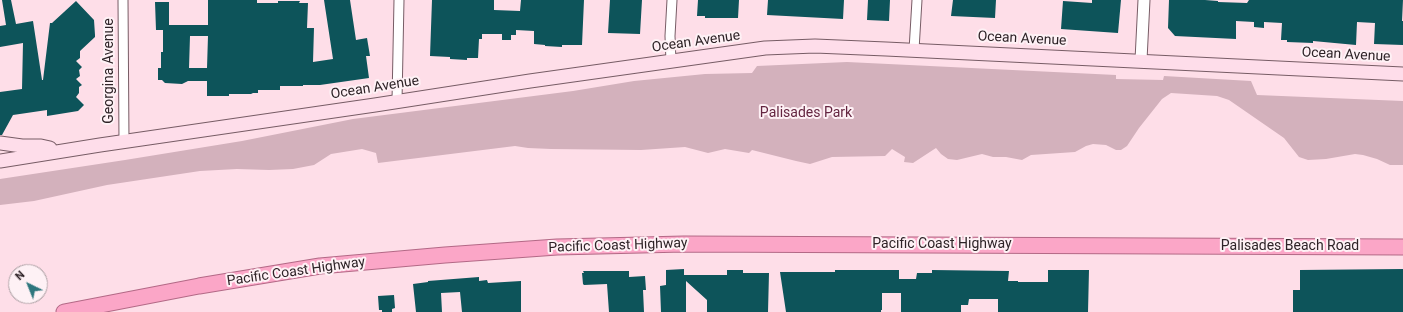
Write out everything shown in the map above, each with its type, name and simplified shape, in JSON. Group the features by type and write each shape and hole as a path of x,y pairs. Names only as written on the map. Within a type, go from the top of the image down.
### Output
{"highway":[{"name":"Pacific Coast Highway","path":"64,312 199,286 320,266 445,254 557,247 684,244 1178,246"},
{"name":"Palisades Beach Road","path":"1178,246 1403,247"}],"main road":[{"name":"Ocean Avenue","path":"0,161 124,141 530,81 765,48 789,46 1141,60 1403,74"},
{"path":"0,143 22,146 41,146 60,151"}],"street":[{"name":"Georgina Avenue","path":"123,0 124,141"},
{"path":"397,101 399,0"},
{"path":"671,62 670,36 672,0"},
{"path":"914,50 917,0"},
{"path":"1141,60 1144,0"}],"green space":[{"name":"Palisades Park","path":"847,62 1116,75 1116,79 1163,80 1164,76 1251,81 1257,95 1403,101 1403,165 1390,165 1377,159 1355,154 1326,159 1308,160 1299,157 1284,138 1229,100 1217,96 1171,93 1162,99 1127,146 1121,150 1116,150 1106,145 1093,144 1075,152 1031,155 1022,160 1006,157 993,157 982,154 957,160 948,159 936,148 913,163 904,162 905,157 892,149 885,156 832,157 810,164 752,150 749,153 725,149 708,153 685,147 641,150 551,149 515,146 378,163 376,153 362,149 331,154 314,165 293,169 237,169 200,171 107,185 34,201 0,205 0,179 242,141 353,119 573,91 634,81 705,74 752,73 757,66"}],"building":[{"path":"2,0 11,0 16,24 33,21 42,80 50,23 52,23 76,1 94,20 95,37 80,51 80,58 76,61 82,67 79,70 80,76 76,79 82,85 79,87 79,93 76,97 84,105 78,111 47,116 47,110 13,115 2,135 0,135 0,92 22,89 23,43 0,47 0,26 6,25"},
{"path":"208,0 257,0 257,3 300,1 299,3 308,3 307,28 314,28 313,62 333,59 324,0 350,0 356,40 367,38 370,56 366,56 369,78 320,85 280,86 280,90 258,90 258,93 229,94 229,96 207,96 207,81 188,81 182,84 165,83 162,80 158,80 158,68 161,68 161,52 163,52 163,30 156,30 155,2 169,2 169,25 208,25","holes":["190,36 208,36 207,68 189,68"]},
{"path":"432,0 494,0 494,10 520,11 521,0 584,0 582,45 562,45 562,47 534,44 534,31 516,30 516,35 511,35 511,40 502,40 502,34 482,34 482,39 479,39 478,58 467,58 467,60 430,56"},
{"path":"610,0 642,0 640,34 608,33"},
{"path":"698,0 739,0 738,18 705,18 705,16 697,16"},
{"path":"768,0 844,0 843,19 767,15"},
{"path":"868,0 890,0 889,21 867,20"},
{"path":"953,0 996,0 995,18 951,16"},
{"path":"1092,0 1121,0 1118,33 1061,29 1063,1 1092,3"},
{"path":"1169,0 1205,0 1247,3 1249,0 1403,0 1403,45 1374,44 1375,23 1357,22 1356,45 1313,41 1313,43 1287,42 1287,40 1281,40 1282,23 1264,22 1264,28 1254,27 1254,22 1236,21 1236,39 1175,36 1168,28"},
{"path":"684,269 684,275 727,275 727,270 743,270 743,273 769,273 768,312 707,312 707,300 686,281 686,312 661,312 660,286 666,285 666,270"},
{"path":"1403,269 1403,312 1293,312 1293,290 1300,290 1300,270"},
{"path":"835,270 899,270 899,279 916,279 917,273 932,273 932,270 1009,271 1008,281 1048,282 1048,270 1089,270 1088,312 998,312 998,299 969,299 968,305 961,305 961,312 901,312 901,293 882,293 881,312 786,312 780,272 835,272"},
{"path":"583,271 629,271 629,277 645,276 646,290 643,290 644,312 609,312 607,284 584,285"},
{"path":"479,277 479,281 487,280 488,283 521,281 521,312 462,312 460,292 441,293 442,312 416,312 413,284 428,281"},
{"path":"394,295 395,308 392,309 392,312 382,312 382,310 379,310 378,296"}]}
